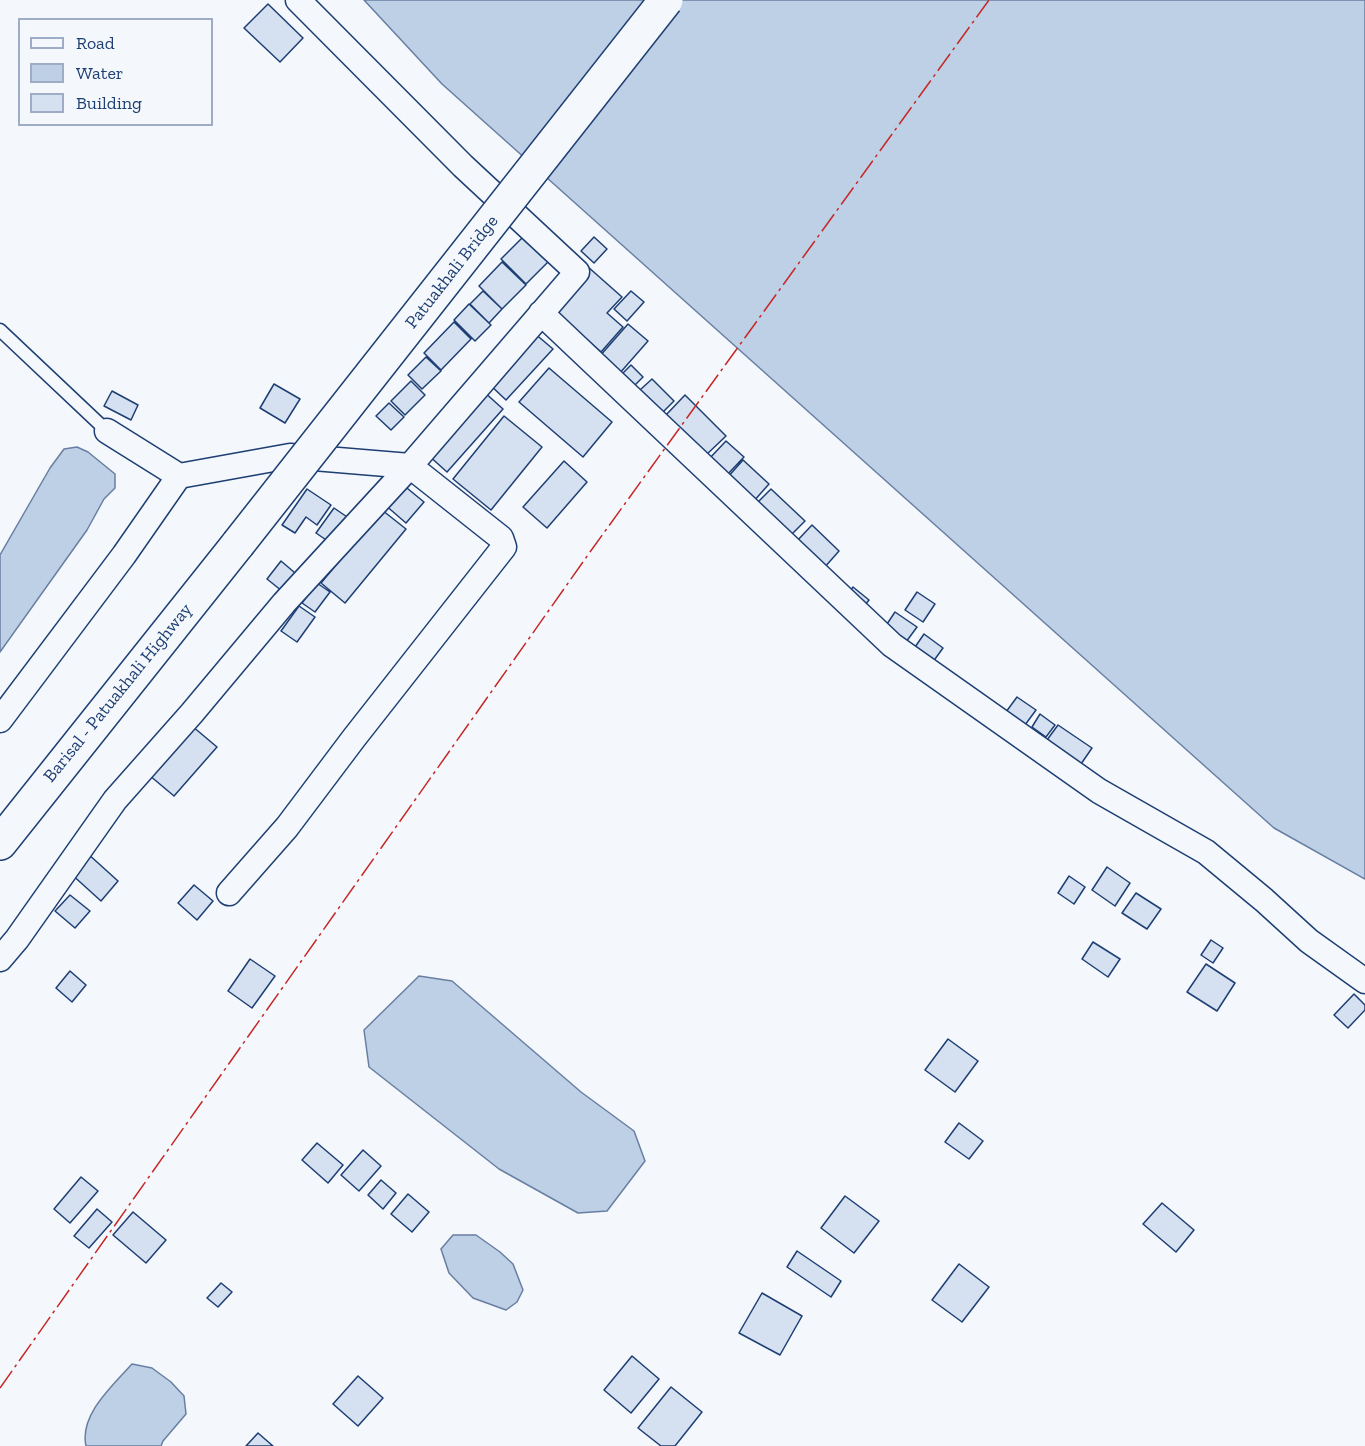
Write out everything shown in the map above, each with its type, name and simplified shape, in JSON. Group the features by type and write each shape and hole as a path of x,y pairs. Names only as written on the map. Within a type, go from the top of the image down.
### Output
{"highway":[{"name":"Patuakhali Bridge","path":"238,544 666,0"},
{"name":"Barisal - Patuakhali Highway","path":"0,843 238,544"}],"street":[{"path":"0,959 17,939 115,800 284,603 410,466 577,272 463,166 298,0"},
{"path":"542,313 892,645 1099,791 1206,852 1310,941 1365,981"},
{"path":"107,431 179,476 290,456 410,466 501,538 504,547 287,827 229,893"},
{"path":"0,720 124,555 179,476"}],"lane":[{"path":"0,330 107,431"}],"water":[{"path":"364,0 1365,0 1365,879 1274,828 442,84"},
{"path":"77,447 88,452 115,474 115,488 104,499 87,530 0,652 0,555 50,468 64,449"},
{"path":"419,976 452,981 581,1092 634,1131 645,1161 607,1211 578,1213 499,1169 369,1067 364,1030"},
{"path":"453,1235 476,1235 513,1264 523,1290 517,1302 506,1310 473,1298 449,1273 441,1249"},
{"path":"132,1364 152,1368 171,1382 184,1396 186,1414 161,1446 86,1446 85,1434 92,1412 107,1391"}],"building":[{"path":"268,4 303,38 280,62 244,28"},
{"path":"528,232 553,257 526,284 501,259"},
{"path":"594,237 607,249 594,263 581,251"},
{"path":"502,262 526,285 502,309 479,286"},
{"path":"587,266 622,297 607,313 623,327 601,352 551,308"},
{"path":"483,291 502,309 489,323 470,304"},
{"path":"631,291 644,302 627,321 614,309"},
{"path":"469,304 491,325 475,341 454,320"},
{"path":"454,322 471,339 441,370 424,353"},
{"path":"628,324 648,341 619,374 599,357"},
{"path":"533,332 553,349 506,400 488,383"},
{"path":"426,357 441,371 422,389 408,375"},
{"path":"631,365 643,377 633,387 621,375"},
{"path":"549,368 612,422 583,457 519,402"},
{"path":"652,379 674,401 663,412 640,390"},
{"path":"411,381 425,395 405,415 391,401"},
{"path":"274,384 300,399 285,423 260,408"},
{"path":"112,391 138,405 131,420 104,406"},
{"path":"483,391 503,409 447,472 427,454"},
{"path":"685,395 726,436 705,456 665,416"},
{"path":"389,403 404,417 391,430 376,416"},
{"path":"504,416 542,447 491,510 453,479"},
{"path":"726,441 744,457 726,476 708,460"},
{"path":"743,460 769,484 753,502 727,478"},
{"path":"564,461 587,482 547,528 523,507"},
{"path":"402,484 424,502 406,523 384,504"},
{"path":"307,489 331,505 317,525 306,517 295,533 282,525"},
{"path":"771,489 805,521 790,536 756,504"},
{"path":"334,508 353,521 335,546 316,533"},
{"path":"382,510 406,529 345,603 321,583"},
{"path":"812,525 839,551 824,568 796,542"},
{"path":"281,561 301,578 287,595 267,579"},
{"path":"317,583 330,592 315,612 302,603"},
{"path":"853,587 869,600 862,609 846,596"},
{"path":"917,592 935,604 923,622 905,610"},
{"path":"299,606 315,617 297,642 281,631"},
{"path":"895,612 917,627 906,642 885,627"},
{"path":"924,634 943,648 930,666 911,653"},
{"path":"1017,697 1036,710 1025,725 1006,712"},
{"path":"1040,714 1055,725 1046,737 1032,727"},
{"path":"1058,725 1092,748 1081,764 1047,740"},
{"path":"192,726 217,747 174,796 149,775"},
{"path":"87,853 118,881 101,901 69,872"},
{"path":"1107,867 1130,883 1115,906 1092,890"},
{"path":"1069,876 1085,887 1074,904 1058,893"},
{"path":"194,885 213,901 197,920 178,903"},
{"path":"1136,893 1161,909 1147,929 1122,913"},
{"path":"70,895 90,911 75,928 55,911"},
{"path":"1211,940 1223,948 1213,963 1201,955"},
{"path":"1093,942 1120,959 1108,977 1082,959"},
{"path":"250,959 275,976 252,1008 228,991"},
{"path":"1206,964 1235,983 1217,1011 1187,992"},
{"path":"70,971 86,985 72,1002 56,988"},
{"path":"1354,994 1365,1005 1365,1010 1348,1028 1334,1015"},
{"path":"948,1039 978,1061 955,1092 925,1070"},
{"path":"959,1123 983,1141 969,1159 945,1142"},
{"path":"317,1143 343,1165 328,1183 302,1160"},
{"path":"363,1150 381,1166 359,1191 341,1175"},
{"path":"81,1177 98,1191 70,1223 54,1209"},
{"path":"381,1180 396,1193 383,1209 368,1195"},
{"path":"408,1194 429,1212 412,1232 391,1214"},
{"path":"845,1196 879,1221 854,1253 821,1228"},
{"path":"1162,1203 1194,1230 1176,1252 1143,1224"},
{"path":"97,1209 112,1222 89,1248 74,1236"},
{"path":"133,1212 166,1240 146,1263 113,1235"},
{"path":"797,1251 841,1281 831,1297 787,1267"},
{"path":"959,1264 989,1287 962,1322 932,1300"},
{"path":"221,1283 232,1292 218,1307 207,1298"},
{"path":"762,1293 802,1316 780,1355 739,1333"},
{"path":"632,1356 659,1379 631,1413 604,1390"},
{"path":"358,1376 383,1398 358,1426 333,1404"},
{"path":"671,1387 702,1412 675,1446 661,1446 638,1428"},
{"path":"258,1433 273,1446 246,1446"}],"power":[{"path":"0,1388 590,552 989,0"}]}
